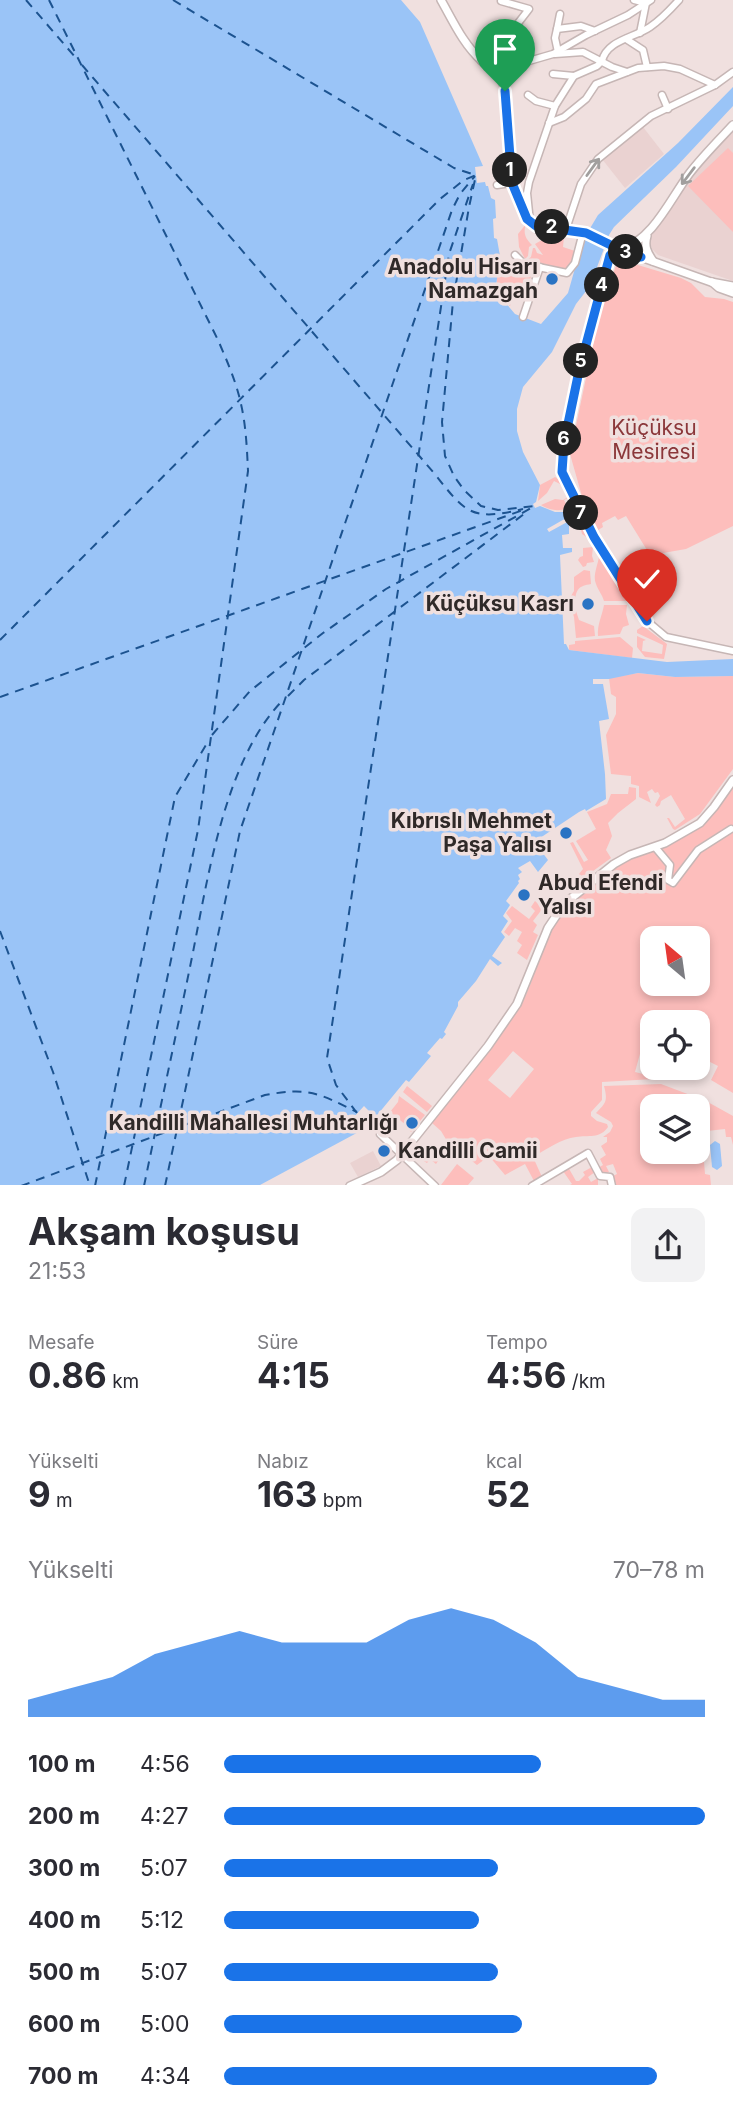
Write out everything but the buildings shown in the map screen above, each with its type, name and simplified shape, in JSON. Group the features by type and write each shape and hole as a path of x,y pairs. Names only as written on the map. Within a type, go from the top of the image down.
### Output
{"main road":[{"path":"441,0 467,44 481,61 502,78 512,183 530,222 536,226 586,233 621,250 711,282 733,286"},
{"path":"621,250 634,246 649,232 690,173 733,125"},
{"path":"649,232 645,243 653,261"},
{"path":"711,282 733,293"},
{"path":"350,1185 382,1172 402,1155 494,1038 520,999 540,946 564,904 625,857 665,843 700,823 733,780"}],"street":[{"path":"634,0 649,2"},
{"path":"553,74 574,76 597,66 602,61 604,52 665,16 679,0"},
{"path":"481,61 488,49 512,31 529,9 501,1"},
{"path":"502,78 515,65 556,53 649,2"},
{"path":"640,33 649,2"},
{"path":"556,53 555,33 560,14"},
{"path":"557,29 581,26 595,31"},
{"path":"626,39 643,50 647,66"},
{"path":"556,53 583,52 627,72"},
{"path":"549,123 564,117 586,99 596,85 647,66 680,69 715,85"},
{"path":"610,79 612,67"},
{"path":"515,255 524,264 567,273 575,263 582,236 570,229 568,219 582,184 598,159 651,116 715,85 733,72"},
{"path":"530,222 527,193 529,182 555,106 574,76"},
{"path":"528,95 536,101 555,106"},
{"path":"662,95 667,109"},
{"path":"497,185 512,183"},
{"path":"641,257 628,257 615,252 610,255 579,371 564,443 562,472 594,537 647,621 666,637 733,651"},
{"path":"523,317 540,267"},
{"path":"654,847 670,865 668,880 673,883 698,850 731,829"},
{"path":"380,1134 434,1185"},
{"path":"532,1185 588,1153 600,1176 610,1177 612,1185"}],"shaded area":[{"path":"643,127 664,154 625,188 602,159"},
{"path":"733,130 733,281 658,255 650,242 654,229 688,179"},
{"path":"373,1151 381,1166 358,1177 350,1163"}],"green space":[{"path":"728,148 733,153 733,232 688,186"},
{"path":"526,224 525,235 532,245 525,259 519,247 518,234"},
{"path":"553,229 557,229 554,244 556,238 564,237 563,247 575,251 572,262 566,269 526,261 531,257 533,248 543,255 535,244 552,234"},
{"name":"Küçüksu Mesiresi","path":"618,259 681,278 691,283 705,297 733,302 733,526 686,549 663,553 629,585 650,555 626,516 618,520 615,516 602,523 603,527 595,532 587,514 570,454 598,321"},
{"path":"516,261 533,271 527,288 519,286 510,306 498,289 497,268 514,268"},
{"path":"555,477 565,489 554,481 538,501 540,485"},
{"path":"568,497 588,538 582,534 568,498 564,500 568,508 565,509 554,510 541,505"},
{"path":"593,547 594,562 583,567 578,560 583,556 583,548"},
{"path":"599,555 615,575 627,601 604,601 595,580"},
{"path":"584,570 590,571 591,584 579,589 575,601 572,601 574,577"},
{"path":"604,605 627,605 629,625 623,627 620,634 598,636"},
{"path":"571,608 575,608 579,620 594,626 595,636 576,638"},
{"path":"643,626 667,644 664,659 645,657 637,647 637,636 646,640 643,641 642,651 662,654 663,645 637,633"},
{"path":"620,637 633,648 632,658 569,650 569,645 575,644 575,641"},
{"path":"638,673 675,677 733,676 733,769 700,814 675,830 667,818 675,827 685,819 671,795 657,807 655,805 660,796 658,792 655,793 652,789 647,792 651,803 639,797 639,786 631,784 631,776 611,774 606,735 616,714 616,697 611,694 609,678"},
{"path":"629,787 636,788 636,799 608,823 612,836 606,850 611,858 582,879 579,874 583,869 570,843 573,842 584,862 588,860 576,841 596,829 587,812 607,804 611,794 628,794"},
{"path":"733,787 733,1093 711,1080 718,1066 710,1062 710,1010 640,1010 640,1054 635,1072 640,1073 640,1080 602,1082 602,1100 591,1112 591,1116 607,1124 605,1131 598,1135 565,1140 533,1157 542,1177 534,1181 525,1164 505,1175 489,1156 477,1165 447,1141 432,1123 521,1005 546,940 560,915 582,892 614,868 684,837 715,812","holes":["513,1051 534,1069 510,1098 488,1080"]},
{"path":"535,901 543,908 533,921 537,925 533,932 538,935 527,960 517,953 522,945 517,941 522,932 515,928 509,936 504,932 512,921 506,913 512,906 529,919 535,911 531,907"},
{"path":"661,1084 687,1094 640,1094 640,1164 704,1164 705,1174 710,1175 711,1185 613,1185 613,1176 617,1174 613,1164 606,1166 609,1172 602,1175 598,1168 603,1165 600,1159 606,1155 601,1146 607,1142 607,1137 603,1137 613,1126 596,1113 602,1107 606,1095 604,1086"},
{"path":"407,1086 432,1106 427,1112 403,1092"},
{"path":"399,1096 425,1115 411,1132 390,1112"},
{"path":"710,1103 733,1116 733,1145 731,1137 726,1137 725,1129 710,1131"},
{"path":"429,1146 442,1155 436,1164 430,1159 427,1163 420,1159"},
{"path":"457,1164 474,1178 468,1185 441,1185"},
{"path":"568,1167 576,1181 579,1181 585,1175 583,1172 592,1167 595,1172 588,1177 591,1182 598,1178 598,1185 570,1185 572,1184 563,1171"}],"water":[{"path":"0,0 401,0 420,22 483,166 475,167 477,183 485,182 491,198 495,200 496,218 493,219 494,238 497,239 500,256 496,286 499,295 515,314 541,324 568,293 583,240 598,215 678,143 733,87 733,106 676,167 614,227 590,286 576,304 552,352 523,387 517,409 517,431 523,452 540,485 536,502 533,504 535,508 540,506 555,512 565,512 568,517 547,529 549,532 569,521 569,534 562,535 563,548 572,548 572,552 560,555 564,644 569,650 667,662 733,659 733,676 675,677 638,673 609,679 593,679 593,684 603,684 609,719 599,721 606,799 586,811 585,809 579,812 540,838 536,844 548,860 538,872 530,861 518,868 522,872 518,875 519,883 506,901 510,905 503,916 508,921 501,932 505,937 492,956 502,963 498,966 490,959 458,1002 444,1032 446,1034 427,1053 431,1056 409,1082 406,1080 374,1119 364,1106 353,1118 366,1128 260,1185 0,1185"},
{"path":"715,1141 720,1144 722,1166 717,1170 712,1167 710,1145"}],"ferry route":[{"path":"26,0 76,58"},
{"path":"49,0 218,340 239,396 247,446 248,471 198,830 124,1185"},
{"path":"173,0 454,168 475,175"},
{"path":"82,65 454,497 462,505 480,514 523,509"},
{"path":"0,640 440,199 464,180 476,175 453,301 442,422 445,456 464,490 481,506 498,510 534,506"},
{"path":"165,1185 240,831 452,210 460,194 475,176"},
{"path":"357,1113 336,1085 327,1058 449,254 473,184"},
{"path":"212,735 250,691 323,633 386,589 533,507"},
{"path":"0,697 526,509"},
{"path":"288,696 304,680 528,511"},
{"path":"144,1185 220,825 246,755 263,725 284,699"},
{"path":"95,1185 175,797 209,740"},
{"path":"0,931 53,1072 90,1185"},
{"path":"24,1185 265,1095 313,1093 357,1112"}],"place":[{"name":"Anadolu Hisarı Namazgah","path":"552,279"},
{"name":"Küçüksu Kasrı","path":"588,604"},
{"name":"Kıbrıslı Mehmet Paşa Yalısı","path":"566,833"},
{"name":"Abud Efendi Yalısı","path":"524,895"},
{"name":"Kandilli Mahallesi Muhtarlığı","path":"412,1123"},
{"name":"Kandilli Camii","path":"384,1151"}],"route":[{"path":"505,91 512,183 527,219 536,226 586,233 641,257 628,257 615,252 610,255 579,371 564,443 562,472 594,537 647,621"}]}
